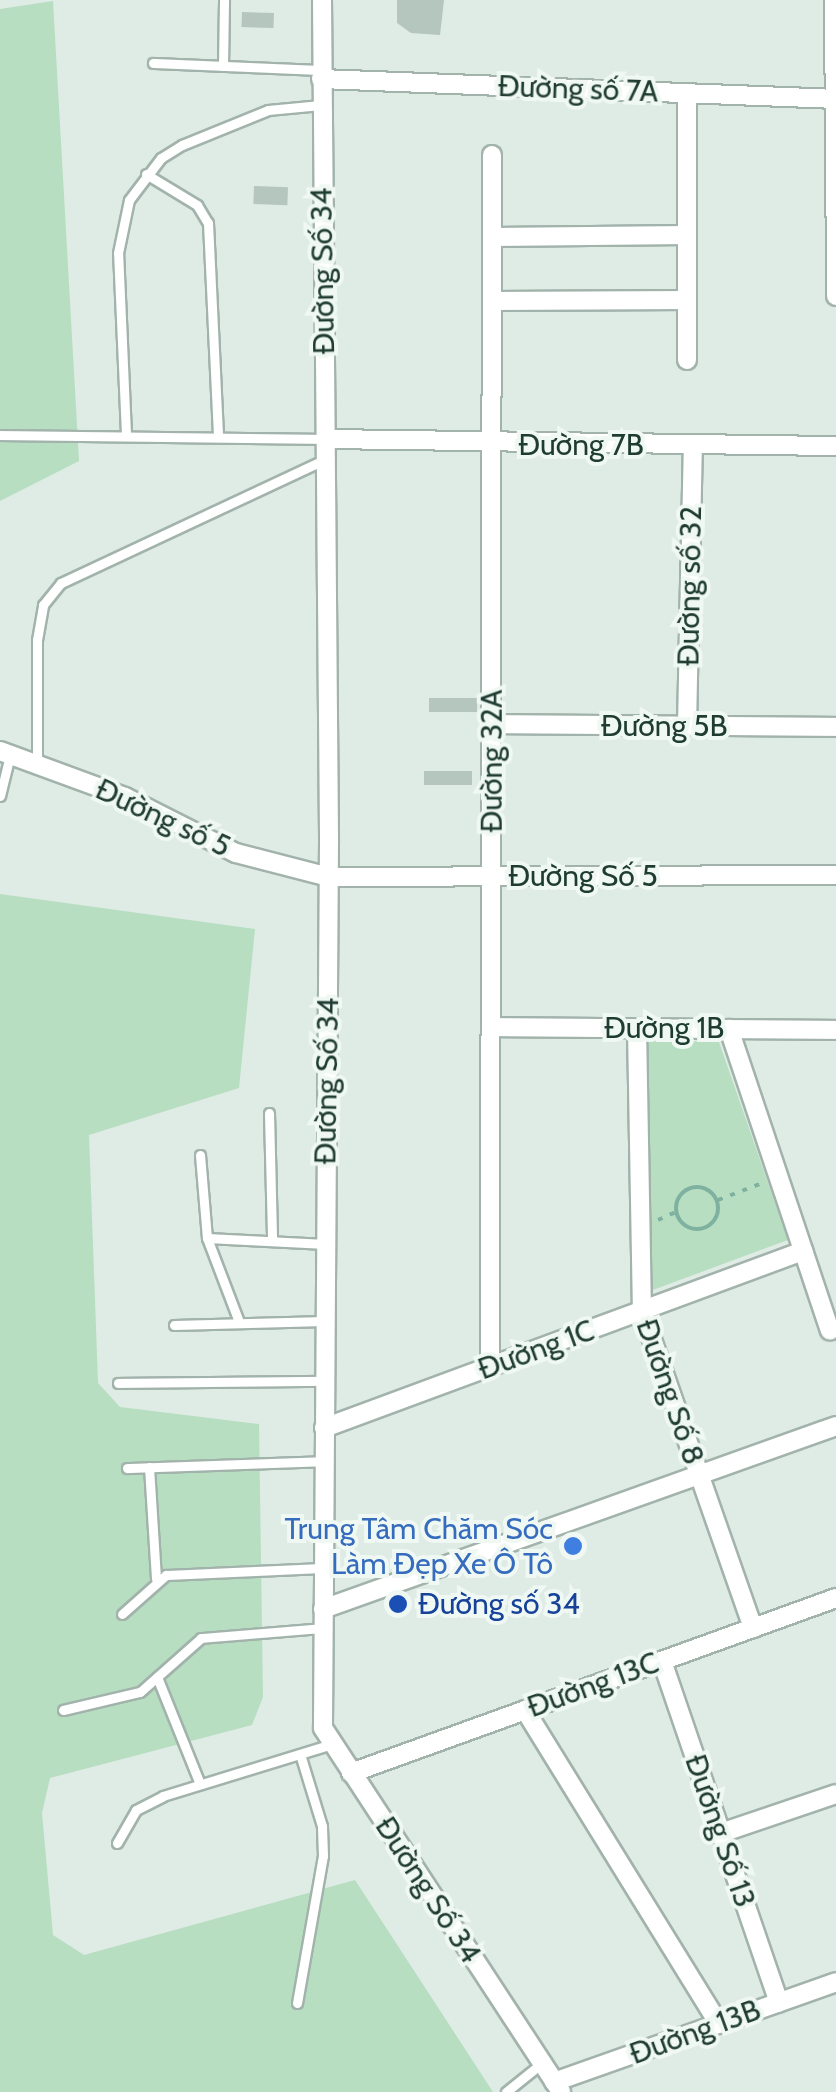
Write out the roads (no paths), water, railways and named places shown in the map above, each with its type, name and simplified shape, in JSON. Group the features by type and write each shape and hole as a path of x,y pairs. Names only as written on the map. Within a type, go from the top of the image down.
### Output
{"street":[{"name":"Đường Số 34","path":"322,0 329,876 322,1712 332,1744 557,2087"},
{"path":"834,0 836,296"},
{"name":"Đường số 7A","path":"321,75 836,98"},
{"path":"687,93 687,360"},
{"name":"Đường 32A","path":"490,1367 492,154"},
{"path":"493,237 687,235"},
{"path":"492,301 687,300"},
{"name":"Đường 7B","path":"326,439 492,445 836,446"},
{"name":"Đường số 32","path":"687,726 693,446"},
{"name":"Đường 5B","path":"492,724 836,727"},
{"name":"Đường số 5","path":"5,753 36,763 236,853 329,876"},
{"name":"Đường Số 5","path":"329,876 836,875"},
{"name":"Đường 1B","path":"491,1027 836,1030"},
{"name":"Đường Số 8","path":"636,1028 642,1311 753,1628"},
{"path":"729,1029 830,1331"},
{"name":"Đường 1C","path":"324,1428 803,1251"},
{"path":"322,1618 836,1426"},
{"name":"Đường 13C","path":"351,1773 836,1598"},
{"name":"Đường Số 13","path":"662,1660 778,2002"},
{"path":"525,1710 719,2024"},
{"path":"721,1833 836,1794"},
{"name":"Đường 13B","path":"557,2087 836,1982"}],"lane":[{"path":"223,66 224,0"},
{"path":"153,63 321,75"},
{"path":"126,434 118,253 130,200 146,174 172,150 268,110 321,105"},
{"path":"146,174 172,185 208,224 218,434"},
{"path":"0,435 218,434 326,439"},
{"path":"36,763 36,640 43,605 61,583 326,459"},
{"path":"0,796 5,753"},
{"path":"268,1113 272,1240"},
{"path":"200,1156 207,1238 239,1322"},
{"path":"207,1238 326,1244"},
{"path":"174,1325 325,1322"},
{"path":"118,1383 325,1381"},
{"path":"126,1468 324,1462"},
{"path":"149,1467 156,1579"},
{"path":"122,1614 156,1579 323,1568"},
{"path":"63,1710 140,1692 201,1638 322,1618"},
{"path":"157,1677 200,1784"},
{"path":"117,1843 136,1810 200,1784 332,1744"},
{"path":"296,2003 322,1856 322,1826 300,1754"},
{"path":"506,2092 542,2063"}],"place":[{"name":"Trung Tâm Chăm Sóc Làm Đẹp Xe Ô Tô","path":"573,1546"},
{"name":"Đường số 34","path":"398,1604"}]}
